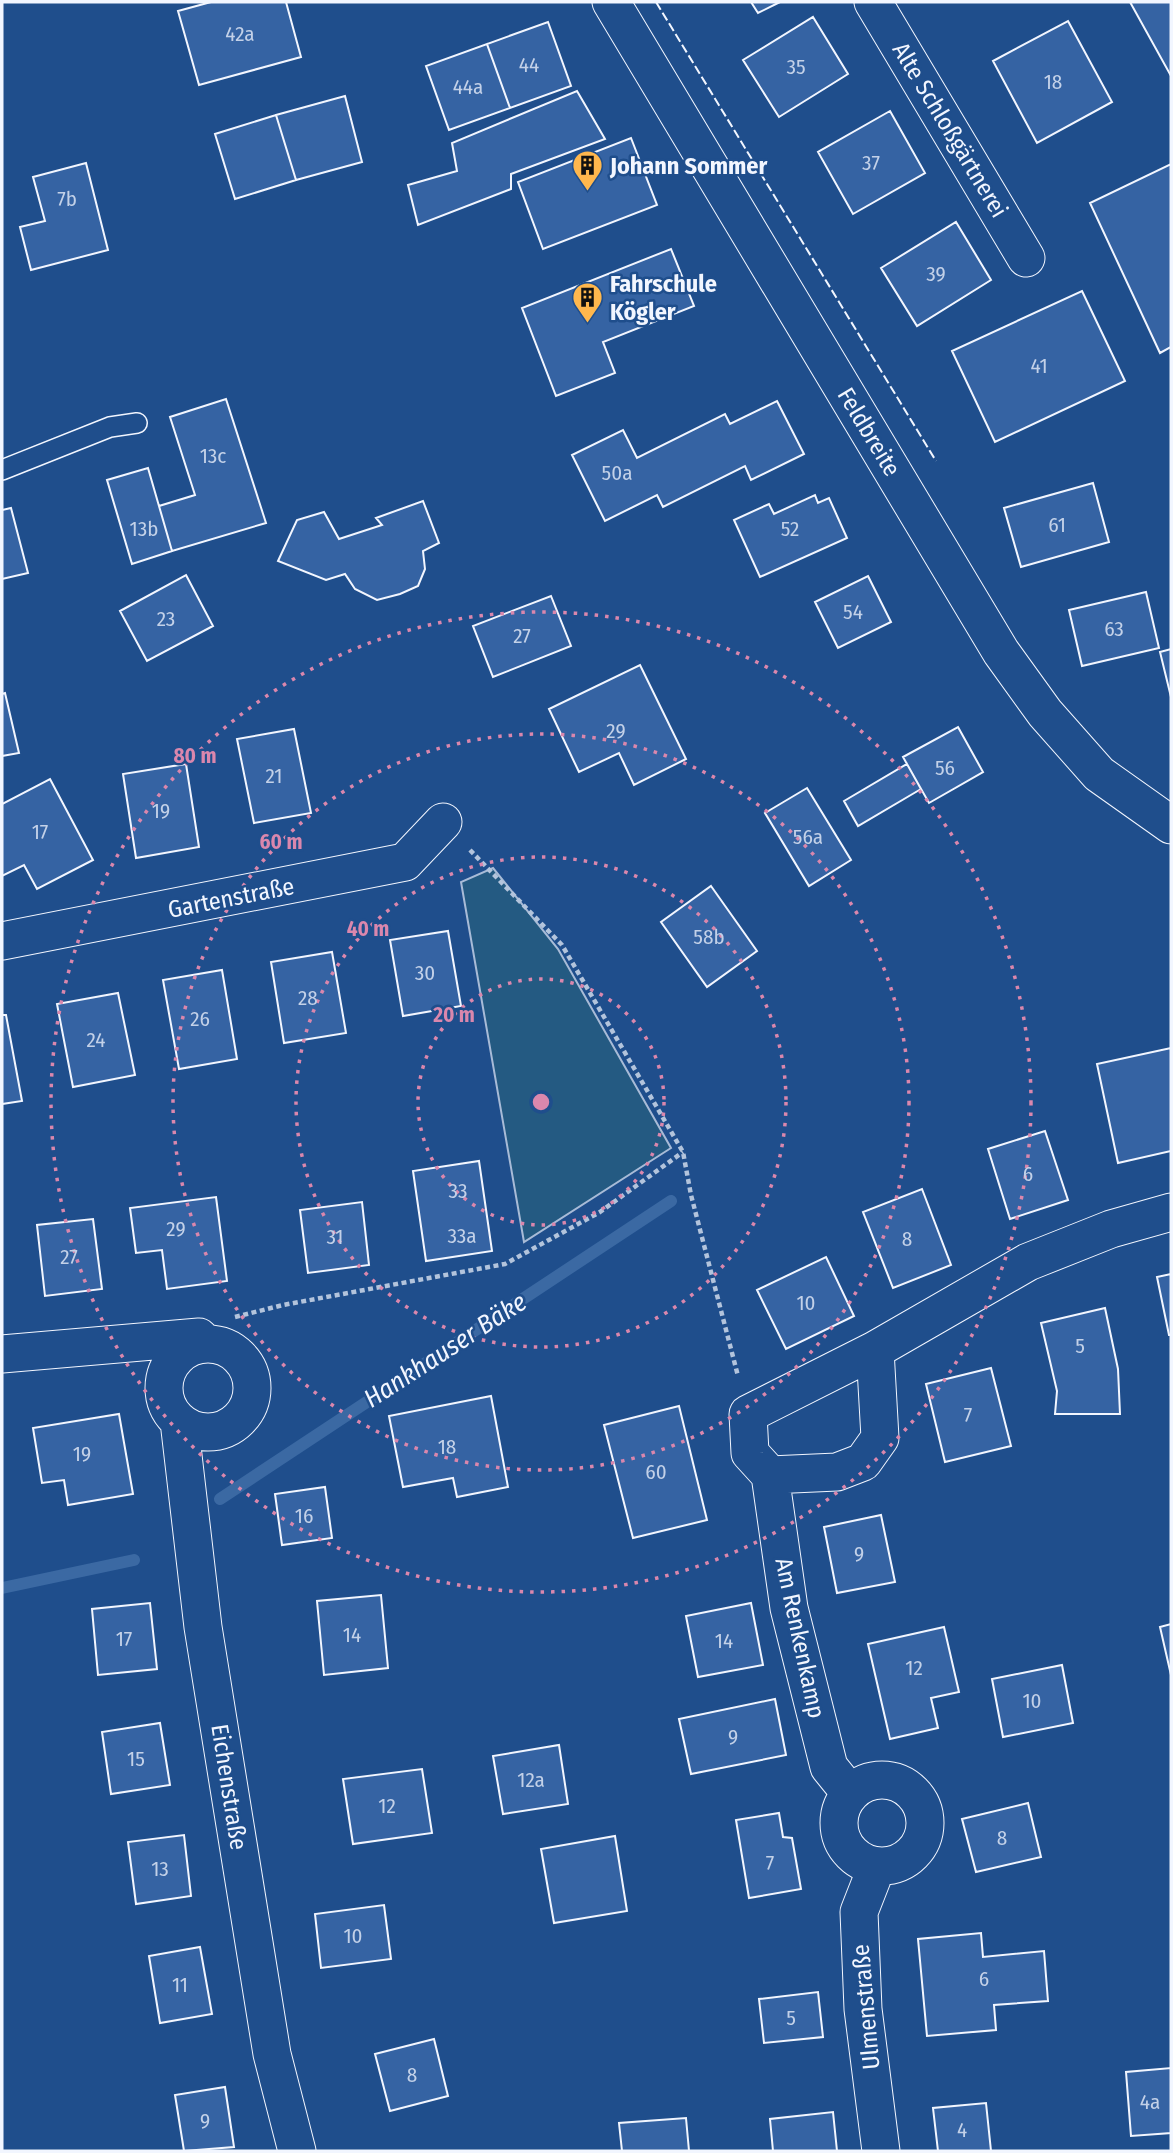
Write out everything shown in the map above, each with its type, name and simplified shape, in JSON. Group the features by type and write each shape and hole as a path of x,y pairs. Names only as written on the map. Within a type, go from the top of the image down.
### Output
{"street":[{"name":"Feldbreite","path":"611,2 1001,652 1045,713 1099,774 1171,825"},
{"name":"Alte Schloßgärtnerei","path":"873,2 1026,258"},
{"name":"Gartenstraße","path":"2,941 405,862 443,822"},
{"path":"748,1415 875,1350 1028,1262 1111,1229 1171,1212"},
{"path":"2,1354 200,1337 207,1343 235,1352 245,1364 251,1378 248,1407 239,1419 227,1428 212,1432 197,1431 179,1421"},
{"name":"Eichenstraße","path":"207,1343 184,1350 168,1368 164,1393 167,1406 179,1421 208,1654 272,2054 297,2151"},
{"path":"770,1475 837,1472 863,1462 880,1438 875,1350"},
{"name":"Am Renkenkamp","path":"748,1415 750,1453 770,1475 789,1608 829,1766 850,1793"},
{"path":"876,1779 891,1780 910,1790 923,1808 926,1822 916,1850 905,1860 877,1866 852,1854 839,1831 839,1817 850,1793 876,1779"},
{"name":"Ulmenstraße","path":"877,1866 859,1912 863,2009 881,2151"}],"lane":[{"path":"2,470 110,427 137,423"}],"path":[{"path":"443,822 562,945 683,1152 691,1195 748,1415"},
{"path":"207,1343 229,1318 283,1305 505,1264 600,1212 683,1152"}],"shaded area":[{"path":"493,868 558,949 671,1148 524,1242 461,882"}],"building":[{"path":"211,2 286,2 301,57 199,85 178,11"},
{"path":"751,2 780,2 758,13"},
{"path":"1130,2 1171,2 1171,76"},
{"path":"813,17 848,74 779,117 743,60"},
{"path":"1068,21 1112,102 1037,143 993,61"},
{"path":"548,22 571,86 510,108 487,44"},
{"path":"487,44 510,108 449,130 426,66"},
{"path":"577,91 605,139 511,174 511,189 418,225 408,185 457,171 452,143"},
{"path":"345,96 362,162 296,180 276,115"},
{"path":"890,111 925,173 853,214 818,152"},
{"path":"276,115 296,180 235,199 215,134"},
{"name":"Johann Sommer","path":"631,138 657,205 543,249 518,182"},
{"path":"86,163 108,250 31,270 20,227 45,221 33,177"},
{"path":"1171,164 1171,347 1160,353 1090,203"},
{"path":"956,222 991,280 917,326 881,268"},
{"name":"Fahrschule Kögler","path":"671,249 694,306 603,342 615,373 556,396 522,308"},
{"path":"1082,291 1125,381 995,442 952,351"},
{"path":"226,399 266,523 172,551 159,506 195,495 170,417"},
{"path":"777,401 804,454 751,480 745,466 663,507 657,495 605,521 572,455 623,430 637,458 725,414 730,424"},
{"path":"148,468 172,551 132,564 107,480"},
{"path":"1093,483 1109,542 1021,567 1004,508"},
{"path":"815,495 818,503 829,498 847,538 760,577 734,520 769,504 774,514"},
{"path":"423,501 439,543 423,551 425,569 418,586 400,594 377,600 355,589 345,574 326,580 278,561 297,520 324,512 339,539 382,525 376,518"},
{"path":"11,508 28,573 2,579 2,510"},
{"path":"186,575 213,626 147,661 120,611"},
{"path":"868,576 891,622 838,648 815,602"},
{"path":"1146,592 1159,648 1082,666 1069,610"},
{"path":"551,596 571,646 493,677 473,626"},
{"path":"1171,649 1171,697 1160,652"},
{"path":"640,665 686,759 634,785 619,753 579,772 549,709"},
{"path":"5,693 19,753 2,756 2,694"},
{"path":"958,727 983,772 929,803 903,757"},
{"path":"294,729 311,813 254,823 237,739"},
{"path":"186,764 199,847 136,858 123,774"},
{"path":"907,764 921,789 858,826 844,801"},
{"path":"50,779 93,860 37,889 24,865 2,876 2,804"},
{"path":"807,788 851,860 809,886 765,813"},
{"path":"711,886 757,951 707,987 661,922"},
{"path":"448,931 461,1006 403,1016 390,940"},
{"path":"332,952 346,1033 284,1043 271,962"},
{"path":"222,970 237,1059 179,1069 163,980"},
{"path":"118,993 135,1075 73,1087 57,1004"},
{"path":"2,1015 6,1015 22,1101 2,1104"},
{"path":"1171,1048 1171,1151 1118,1163 1097,1064"},
{"path":"1045,1131 1068,1200 1010,1219 988,1149"},
{"path":"479,1161 492,1251 426,1261 413,1171"},
{"path":"922,1189 951,1265 893,1288 863,1212"},
{"path":"216,1197 227,1281 167,1289 162,1250 136,1253 130,1208"},
{"path":"362,1202 369,1265 308,1273 300,1210"},
{"path":"93,1219 102,1289 45,1296 37,1225"},
{"path":"826,1257 854,1316 786,1349 757,1290"},
{"path":"1171,1274 1171,1335 1169,1335 1157,1277"},
{"path":"1105,1308 1118,1369 1120,1414 1055,1414 1057,1391 1041,1323"},
{"path":"991,1368 1011,1446 945,1462 926,1384"},
{"path":"491,1396 508,1487 457,1497 453,1478 403,1487 389,1416"},
{"path":"679,1406 707,1520 633,1538 604,1425"},
{"path":"119,1414 133,1494 68,1505 64,1480 42,1483 33,1428"},
{"path":"325,1487 332,1538 282,1545 275,1494"},
{"path":"881,1515 895,1582 837,1593 824,1527"},
{"path":"381,1595 388,1668 324,1675 317,1601"},
{"path":"150,1603 157,1669 98,1675 92,1609"},
{"path":"751,1603 763,1665 698,1677 686,1616"},
{"path":"1171,1624 1171,1675 1160,1627"},
{"path":"944,1627 959,1692 931,1698 938,1728 890,1739 868,1644"},
{"path":"1062,1665 1073,1723 1003,1737 992,1679"},
{"path":"775,1699 786,1755 691,1774 679,1719"},
{"path":"160,1723 170,1785 111,1794 102,1732"},
{"path":"559,1745 568,1804 503,1814 493,1756"},
{"path":"422,1769 432,1833 353,1844 343,1779"},
{"path":"1028,1803 1041,1857 976,1872 962,1819"},
{"path":"779,1813 783,1837 792,1838 801,1889 749,1898 736,1820"},
{"path":"184,1835 191,1896 136,1904 128,1842"},
{"path":"615,1836 627,1911 554,1923 541,1849"},
{"path":"384,1905 391,1959 321,1968 315,1914"},
{"path":"981,1933 983,1957 1044,1951 1048,2001 994,2005 996,2030 927,2036 918,1939"},
{"path":"200,1947 212,2014 160,2023 149,1956"},
{"path":"818,1992 823,2037 764,2043 759,1999"},
{"path":"434,2039 448,2096 390,2111 375,2054"},
{"path":"1171,2068 1171,2133 1131,2136 1126,2072"},
{"path":"225,2087 234,2147 184,2151 175,2095"},
{"path":"986,2103 991,2151 938,2151 933,2108"},
{"path":"833,2112 837,2151 773,2151 770,2119"},
{"path":"686,2118 689,2151 622,2151 619,2123"}],"waterway":[{"name":"Hankhauser Bäke","path":"220,1499 671,1201"},
{"name":"Hankhauser Bäke","path":"2,1588 134,1560"}],"fence":[{"path":"656,2 936,461"}],"place":[{"name":"Johann Sommer","path":"587,193"},
{"name":"Fahrschule Kögler","path":"587,325"}]}
